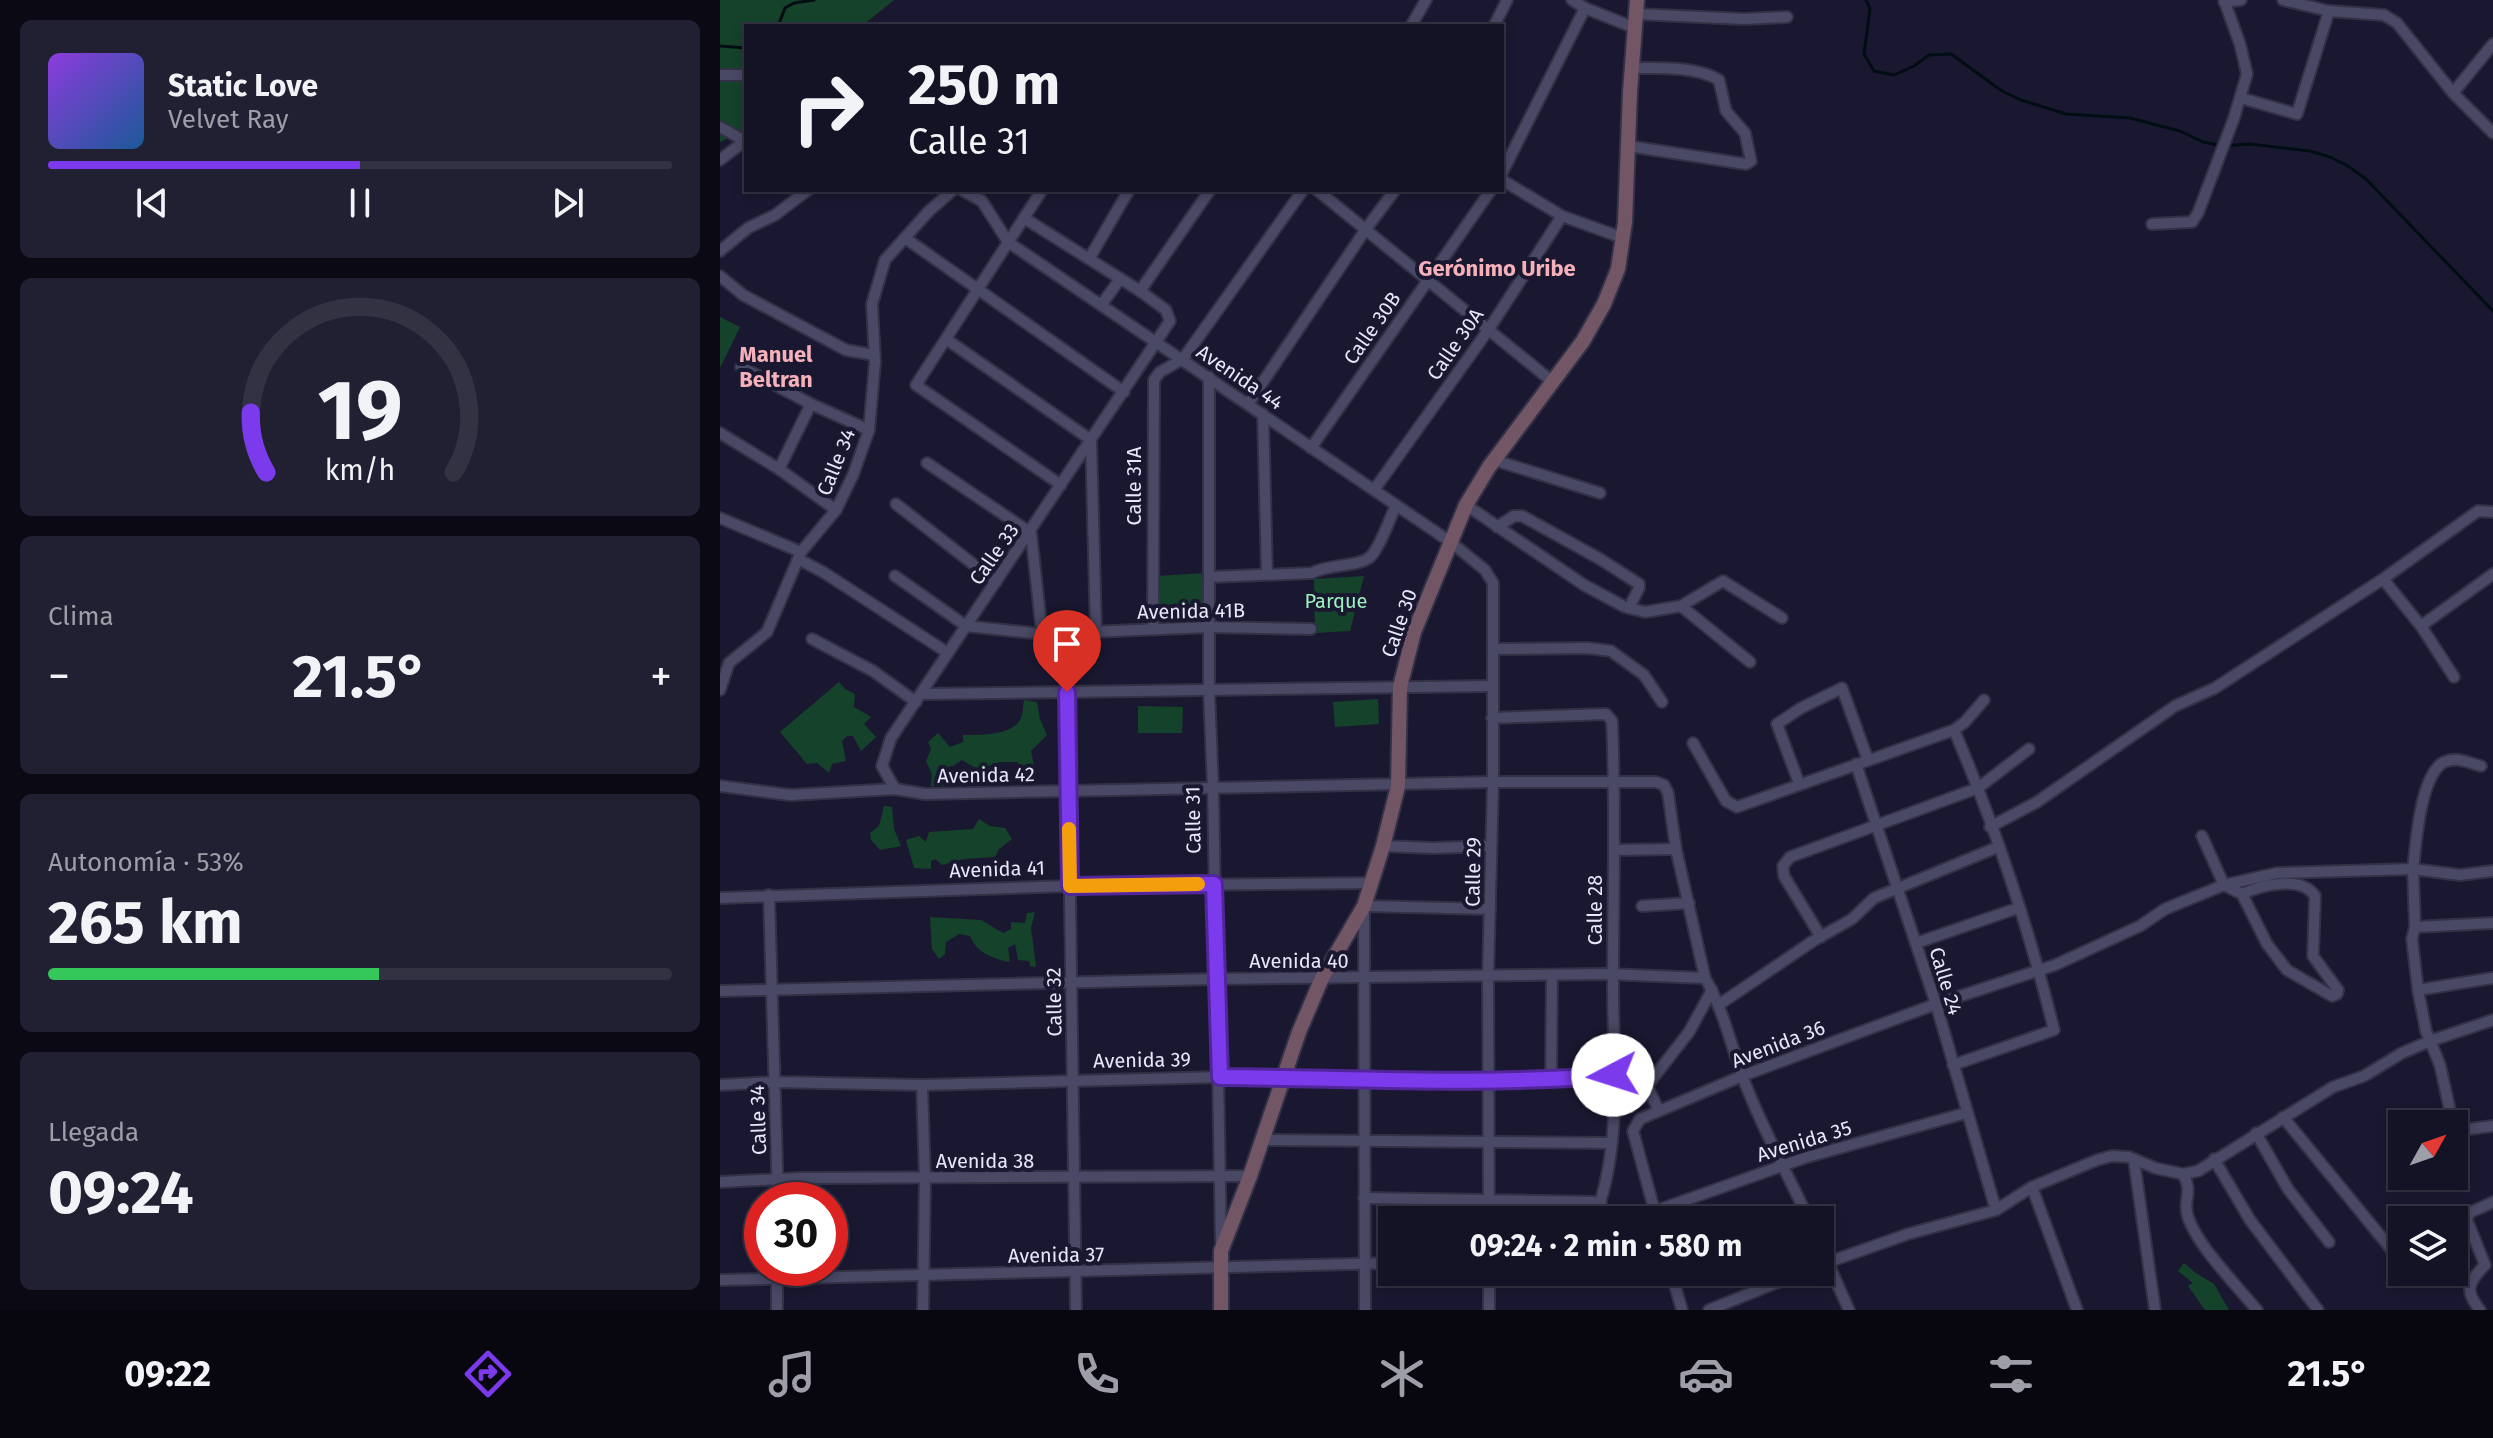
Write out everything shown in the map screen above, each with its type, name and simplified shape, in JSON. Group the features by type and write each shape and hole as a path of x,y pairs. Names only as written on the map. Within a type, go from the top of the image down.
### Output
{"main road":[{"name":"Calle 30","path":"1221,1251 1263,1140 1282,1078 1322,978 1364,906 1383,846 1398,786 1400,687 1414,632 1466,505 1494,460 1583,341 1604,304 1618,269 1623,238 1636,14"},
{"name":"Calle 31","path":"1221,1251 1221,1310"}],"street":[{"path":"1412,24 1426,0"},
{"path":"1495,24 1507,0"},
{"path":"1572,0 1585,8 1636,14 1744,19 1787,17"},
{"path":"2152,224 2192,222 2198,213 2247,74 2224,1 2241,0"},
{"path":"2283,0 2329,11 2384,15 2397,23 2453,93 2493,133"},
{"path":"1504,169 1585,8"},
{"path":"2241,98 2297,114 2329,11"},
{"path":"2453,93 2489,59 2493,44"},
{"path":"1628,146 1710,160 1746,164 1751,161 1745,133 1726,111 1719,80 1706,74 1632,68"},
{"path":"720,75 744,75"},
{"path":"720,127 744,139"},
{"path":"720,160 744,141"},
{"path":"1504,181 1562,216 1623,238"},
{"path":"720,251 748,228 775,215 805,192"},
{"name":"Calle 34","path":"729,663 767,632 799,556 836,510 853,475 869,430 874,355 872,304 885,260 951,192"},
{"path":"966,192 982,201 1008,242"},
{"path":"1041,192 916,385 1061,485"},
{"path":"1089,259 1128,192"},
{"path":"1140,291 1209,192"},
{"path":"1183,359 1302,192"},
{"path":"1320,192 1554,383"},
{"path":"1248,404 1394,192"},
{"name":"Calle 30B","path":"1311,448 1490,192"},
{"name":"Calle 30A","path":"1374,490 1489,329 1562,216"},
{"path":"1024,218 1140,291 1169,315 1170,321 1157,342"},
{"path":"905,238 1124,392"},
{"name":"Avenida 44","path":"1008,242 1452,543"},
{"path":"720,276 743,295 846,350 874,355"},
{"path":"1102,304 1120,279"},
{"path":"946,339 1091,440 1096,631"},
{"name":"Calle 33","path":"895,789 884,773 883,758 891,738 1157,342"},
{"name":"Calle 31A","path":"1153,629 1154,380 1160,372 1183,359"},
{"path":"741,367 869,430"},
{"name":"Calle 31","path":"1209,377 1209,692 1220,1077 1221,1251"},
{"path":"779,469 811,404"},
{"path":"1263,414 1267,574"},
{"path":"720,433 779,469 836,510"},
{"path":"1494,460 1600,493"},
{"path":"927,463 1031,533 1042,634"},
{"path":"896,504 996,582"},
{"path":"1209,577 1312,573 1323,567 1365,560 1374,552 1396,505"},
{"path":"1466,505 1584,585 1629,608 1650,612 1681,606 1723,581 1782,618"},
{"path":"1990,827 2037,802 2175,706 2215,688 2383,579 2478,511 2493,512"},
{"path":"1497,527 1514,516 1522,516 1638,582 1639,588 1629,608"},
{"path":"720,518 799,556 948,653"},
{"name":"Calle 29","path":"1452,543 1485,570 1493,583 1488,1206"},
{"path":"2421,626 2493,574"},
{"name":"Avenida 41B","path":"895,576 966,626 1042,634 1209,627 1311,629"},
{"path":"2383,579 2421,626 2454,677"},
{"path":"1681,606 1750,662"},
{"path":"812,639 918,698 1067,692 1492,686"},
{"path":"1494,649 1588,648 1611,651 1644,675 1662,702"},
{"path":"720,655 729,663 720,690"},
{"path":"1799,783 1777,724 1842,688 1868,760"},
{"name":"Calle 32","path":"1067,692 1076,1310"},
{"path":"1693,743 1729,805 1737,807 1954,730 1984,700"},
{"name":"Calle 28","path":"1492,718 1606,714 1612,721 1615,781 1612,1143 1599,1206"},
{"path":"1953,1065 2054,1030 2039,971 1998,847 1954,730"},
{"path":"1821,937 1784,876 1785,862 1790,857 1978,788 2029,749"},
{"path":"2450,1110 2418,990 2412,939 2415,927 2413,869 2422,805 2433,771 2443,762 2454,759 2481,766"},
{"name":"Calle 24","path":"1856,764 1936,1004 1996,1210"},
{"path":"1398,786 1615,781 1664,785 1705,978 1720,1004 1742,1076 1802,1206"},
{"name":"Avenida 42","path":"720,786 790,795 895,789 925,794 1398,786"},
{"path":"2202,836 2224,885 2242,894 2267,944 2287,970 2324,993 2337,994 2338,990 2313,956 2315,896 2310,889 2300,885 2283,885 2255,888 2242,894"},
{"path":"1383,846 1491,846"},
{"path":"1720,1004 1852,919 1874,898 1998,847"},
{"path":"1614,850 1676,849"},
{"name":"Avenida 36","path":"1653,1206 1633,1131 1635,1124 1640,1119 1742,1076 1936,1004 2039,971 2140,926 2165,909 2224,885 2277,873 2413,869 2460,875 2493,871"},
{"name":"Avenida 41","path":"720,898 1070,886 1370,883"},
{"name":"Calle 34","path":"769,895 778,1179"},
{"path":"1642,906 1688,899"},
{"path":"1364,906 1490,909"},
{"name":"Calle 30","path":"1364,906 1365,1310"},
{"path":"1916,943 2018,908"},
{"path":"2415,927 2493,923"},
{"name":"Avenida 40","path":"720,991 1215,979 1613,974 1705,978"},
{"path":"1551,1080 1552,975"},
{"path":"2418,990 2493,978"},
{"path":"1647,1086 1689,1032 1712,990"},
{"path":"1834,1260 1908,1234 1996,1210 2032,1187 2112,1156 2183,1174 2198,1171 2333,1087 2364,1076 2402,1053 2430,1041 2493,1020"},
{"path":"1613,1075 1647,1086 1659,1111"},
{"name":"Avenida 39","path":"720,1085 775,1082 922,1085 1220,1077 1488,1081 1613,1075"},
{"path":"922,1085 925,1179 923,1310"},
{"name":"Avenida 35","path":"1681,1206 1781,1165 1966,1113"},
{"path":"2283,1117 2388,1245"},
{"path":"2468,1128 2493,1126"},
{"path":"2256,1133 2288,1189 2329,1242"},
{"path":"1263,1140 1612,1143"},
{"path":"2214,1159 2250,1220 2318,1310"},
{"path":"2134,1160 2155,1310"},
{"path":"2183,1174 2189,1184 2188,1218 2226,1273 2257,1310"},
{"name":"Avenida 38","path":"720,1182 1250,1176"},
{"path":"2032,1187 2076,1310"},
{"path":"1364,1198 1601,1202"},
{"path":"2480,1310 2470,1297 2470,1288 2474,1277 2489,1264 2467,1220 2469,1213 2493,1202"},
{"name":"Avenida 37","path":"848,1274 1076,1273 1378,1264"},
{"name":"Avenida 37","path":"720,1280 744,1277"},
{"path":"1834,1282 1849,1310"},
{"path":"777,1286 777,1310"},
{"path":"1489,1286 1489,1310"},
{"path":"1675,1286 1682,1310"},
{"path":"1709,1310 1768,1286"}],"green space":[{"path":"720,0 894,0 864,24 744,24 744,131 720,142"},
{"path":"720,317 740,327 720,368"},
{"path":"1205,573 1207,625 1156,625 1157,576"},
{"name":"Parque","path":"1364,576 1350,631 1315,633 1314,579"},
{"path":"839,682 855,694 854,707 871,717 864,724 876,737 861,751 853,736 847,736 842,741 846,761 832,764 829,773 817,763 807,764 780,732"},
{"path":"1378,699 1379,724 1335,727 1333,702"},
{"path":"1024,700 1037,702 1047,735 1031,751 1037,781 1018,785 1018,762 1000,762 979,770 962,760 949,766 943,776 949,786 931,786 932,774 926,761 931,749 928,742 938,733 950,747 963,742 963,735 994,734 1010,729 1020,720"},
{"path":"1138,706 1183,707 1182,733 1138,733"},
{"path":"884,806 892,807 894,829 901,846 880,850 871,840 870,833 879,826"},
{"path":"979,819 990,826 1005,828 1012,839 999,849 995,857 964,859 942,865 935,859 931,861 931,869 914,868 906,840 919,836 926,842 929,832 973,829"},
{"path":"1035,912 1031,928 1036,967 1030,966 1029,961 1018,960 1015,944 1008,948 1010,962 986,954 970,936 959,934 946,942 945,954 939,959 932,949 930,917 981,920 1003,933 1011,929 1011,922 1025,923 1027,913"},
{"path":"2184,1263 2214,1284 2229,1310 2205,1310 2188,1286 2193,1283 2178,1271"}],"waterway":[{"path":"779,24 785,8 794,3 814,0"},
{"path":"1866,0 1870,9 1864,54 1874,71 1894,75 1929,55 1951,54 2002,91 2066,114 2130,118 2223,146 2250,144 2310,151 2330,157 2366,179 2493,311"},
{"path":"720,46 744,48"}],"slow traffic":[{"path":"1069,829 1070,886 1198,884"}],"district":[{"name":"Gerónimo Uribe","path":"1497,268"},
{"name":"Manuel Beltran","path":"776,366"}],"route":[{"path":"1067,692 1070,886 1214,884 1220,1077 1440,1082 1551,1080 1613,1075"}]}
